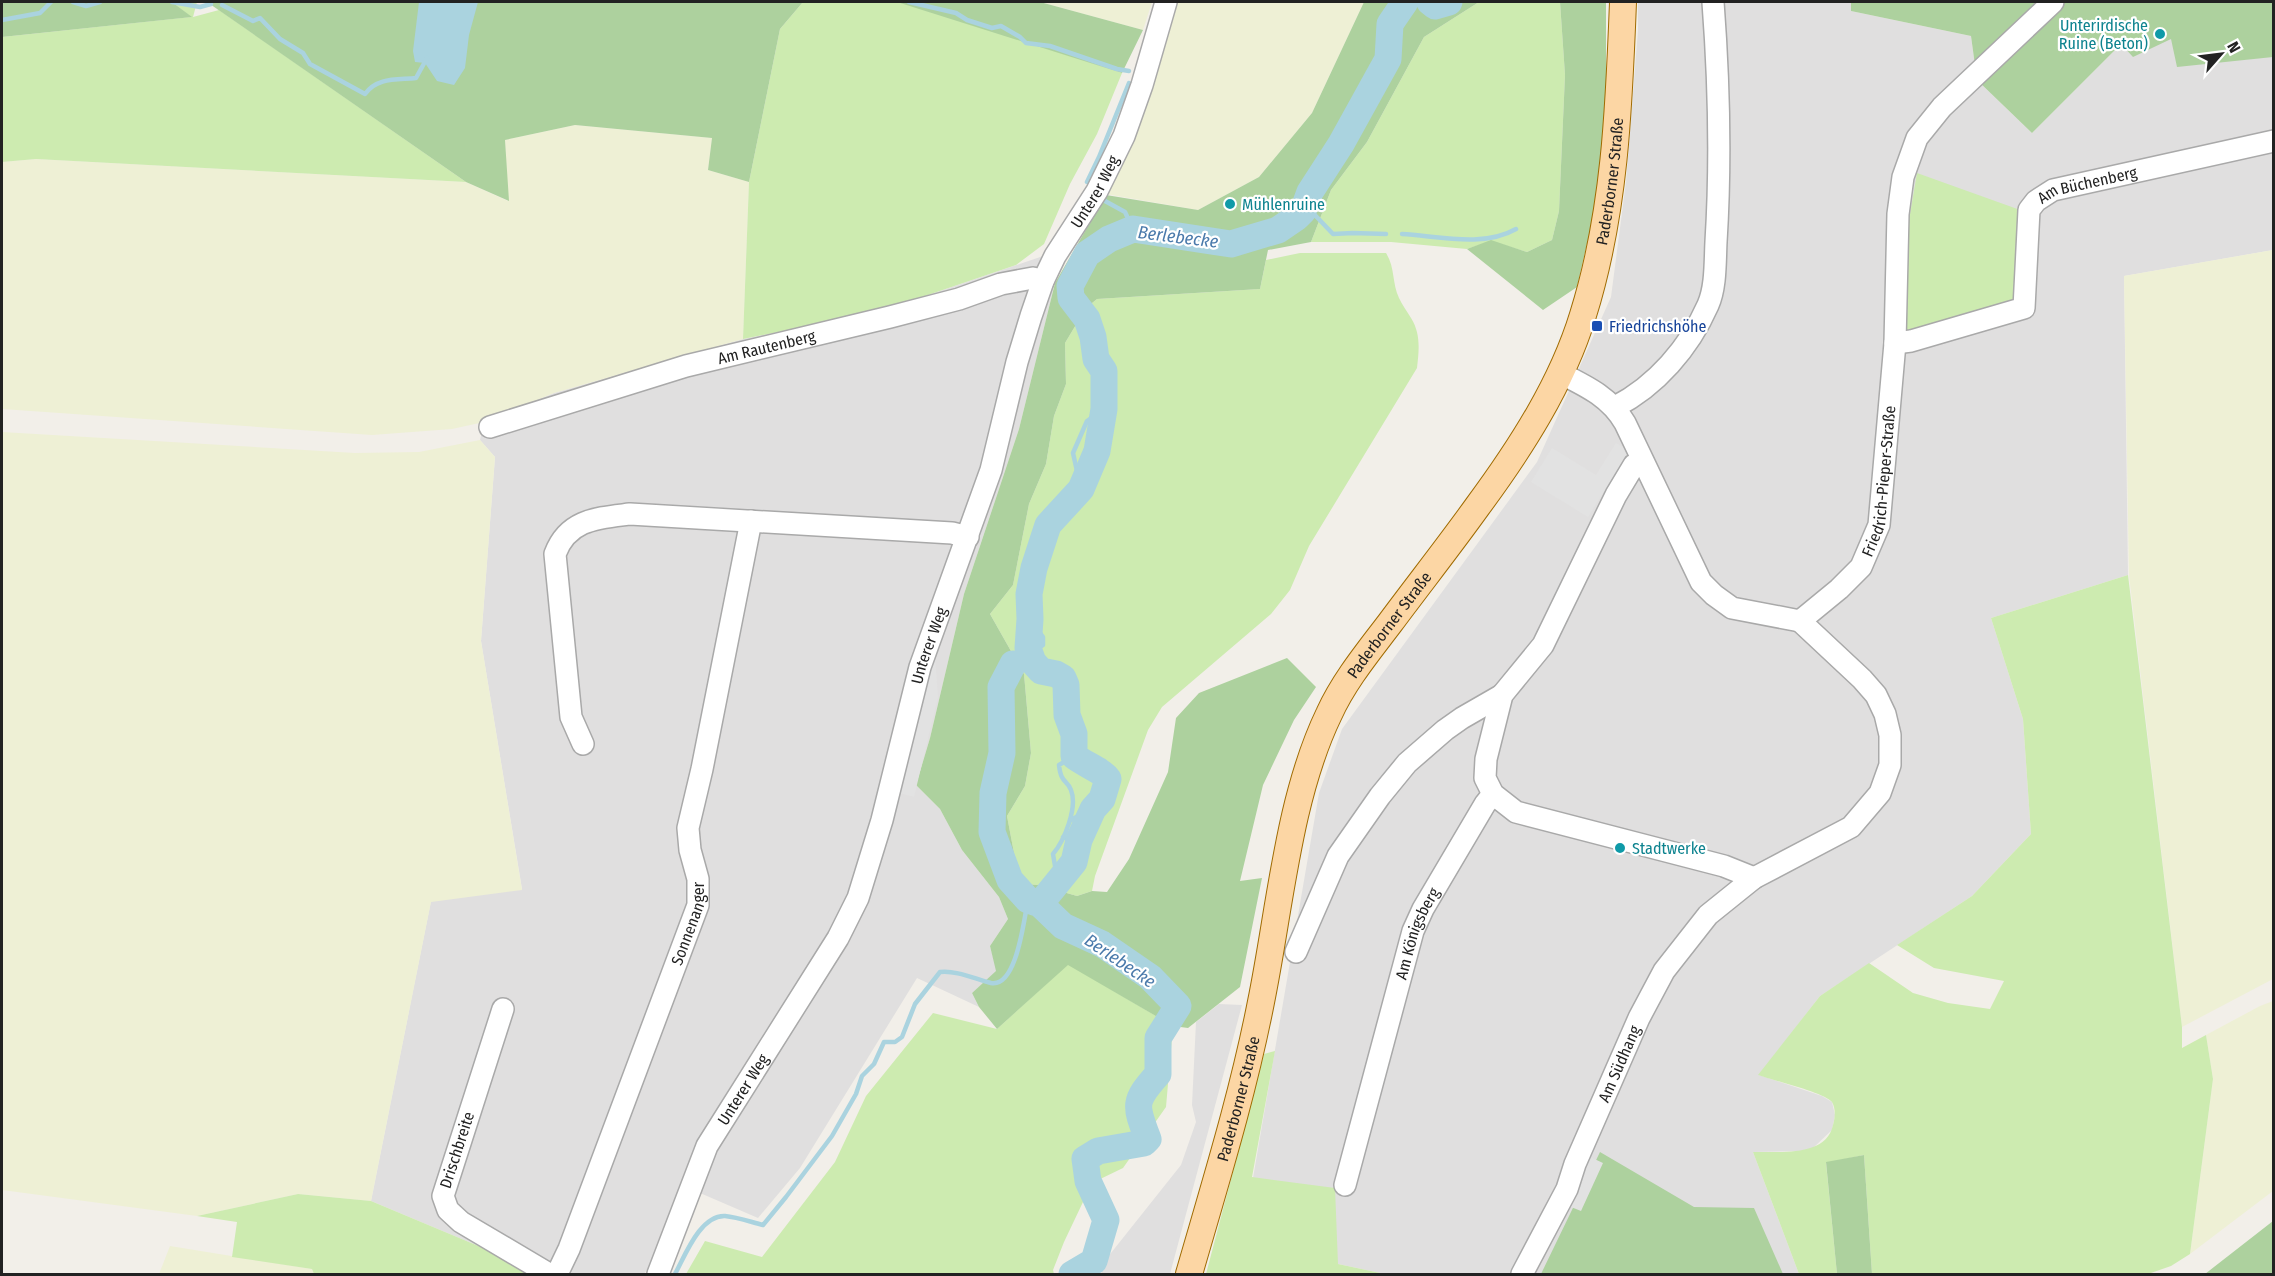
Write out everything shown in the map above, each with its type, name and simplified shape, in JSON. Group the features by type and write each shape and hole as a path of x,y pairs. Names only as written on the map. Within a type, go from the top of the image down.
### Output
{"main road":[{"name":"Paderborner Straße","path":"1189,1275 1251,1052 1302,786 1329,713 1353,671 1479,504 1510,459 1540,411 1560,373 1583,315 1603,240 1616,154 1623,2"}],"street":[{"name":"Unterer Weg","path":"658,1275 707,1146 838,938 858,898 882,820 920,667 991,470 1017,362 1043,281 1055,256 1098,191 1124,136 1142,85 1166,2"},
{"path":"1615,407 1637,396 1658,377 1686,343 1709,303 1714,277 1717,213 1718,76 1713,2"},
{"name":"Friedrich-Pieper-Straße","path":"1800,621 1839,589 1861,567 1879,525 1895,343 1898,214 1903,177 1917,138 1942,107 2053,2"},
{"name":"Am Büchenberg","path":"1895,343 1911,341 2024,308 2029,210 2036,201 2053,190 2274,141"},
{"name":"Am Rautenberg","path":"490,427 686,366 890,317 959,299 1001,284 1033,278 1043,281"},
{"path":"1560,373 1593,390 1615,407 1701,582 1714,596 1732,608 1800,621"},
{"path":"1296,952 1338,856 1380,796 1407,763 1445,730 1502,695 1543,645 1563,600 1620,488 1634,465 1643,462"},
{"path":"583,744 571,717 555,554 567,532 588,522 630,514 952,533 968,537"},
{"name":"Sonnenanger","path":"557,1275 569,1249 698,905 698,879 690,850 688,828 702,770 750,520"},
{"name":"Am Südhang","path":"1522,1275 1567,1189 1575,1164 1638,1018 1664,970 1708,915 1754,878 1851,826 1880,793 1890,765 1890,735 1885,714 1876,695 1800,621"},
{"path":"1502,695 1486,759 1485,778 1494,795 1516,812 1724,866 1754,878"},
{"name":"Am Königsberg","path":"1345,1185 1413,931 1423,909 1479,814 1494,795"},
{"name":"Drischbreite","path":"502,1009 443,1196 448,1210 461,1222 549,1275"}],"shaded area":[{"path":"1638,2 1851,2 1851,11 1971,36 1977,80 2032,133 2121,44 2133,56 2162,2 2273,2 2273,250 2124,276 2128,575 1991,618 2023,719 2031,834 1972,896 1820,996 1759,1075 1822,1096 1832,1102 1835,1115 1832,1130 1813,1148 1801,1151 1753,1152 1799,1274 1385,1274 1338,1264 1253,1178 1319,793 1342,729 1537,462 1611,297 1626,182 1638,30"},
{"path":"1049,254 1055,283 1019,429 964,594 930,738 916,785 940,809 962,850 999,897 1008,919 990,946 997,971 972,993 979,1007 917,978 800,1168 758,1218 700,1193 644,1274 530,1274 488,1250 371,1201 431,901 522,889 481,641 495,457 480,440 484,422 554,393 743,339 878,312"},
{"path":"1616,443 1629,451 1588,517 1531,482 1552,448 1596,475"},
{"path":"933,655 935,656 938,697 914,797 896,792"},
{"path":"1219,1004 1242,1005 1170,1274 1101,1274 1107,1258 1181,1165 1196,1122 1192,1105 1196,1022"},
{"path":"1588,1156 1603,1163 1581,1211 1566,1205"}],"green space":[{"path":"2,2 172,2 192,17 2,37"},
{"path":"172,2 197,2 193,17 219,10 466,182 36,159 2,162 2,37 191,17"},
{"path":"207,2 803,2 780,29 749,182 708,170 712,138 575,125 505,140 509,201 466,182"},
{"path":"803,2 905,2 1122,73 1097,134 1070,184 1044,244 1016,265 878,312 743,339 749,182 780,29"},
{"path":"897,2 1040,2 1143,30 1122,73"},
{"path":"1040,2 1152,2 1143,30"},
{"path":"1177,2 1364,2 1312,113 1259,177 1198,210 1106,194 1166,38"},
{"path":"1364,2 1479,2 1424,37 1367,142 1331,190 1311,242 1268,250 1260,289 1097,299 1086,308 1065,343 1066,384 1054,416 1046,464 1029,504 1013,585 990,614 1024,674 1031,753 1025,786 1007,816 1023,884 1039,885 1077,896 1092,891 1107,892 1129,859 1168,772 1176,718 1199,693 1287,658 1316,687 1294,720 1263,785 1240,881 1262,878 1240,987 1188,1028 1173,1026 1068,965 997,1029 979,1007 972,993 996,971 990,946 1008,919 999,897 962,850 940,809 916,785 930,738 964,594 1019,429 1055,283 1106,195 1198,210 1259,177 1312,113"},
{"path":"1479,2 1560,2 1565,75 1559,211 1552,240 1527,252 1491,241 1467,249 1391,242 1311,242 1331,190 1367,142 1424,37"},
{"path":"1560,2 1606,2 1606,119 1592,222 1577,287 1543,310 1467,249 1491,240 1527,252 1552,240 1559,211 1565,75"},
{"path":"1851,2 2273,2 2273,57 2177,67 2171,39 2133,57 2121,44 2032,133 1977,80 1971,36 1851,11"},
{"path":"575,125 712,138 708,170 749,182 743,339 554,393 484,422 452,429 372,435 2,409 2,162 36,159 466,182 508,201 505,140"},
{"path":"1917,173 2023,211 2020,286 2011,308 1906,333 1904,249"},
{"path":"2273,250 2273,979 2182,1027 2129,575 2124,276"},
{"path":"1300,253 1386,253 1399,298 1418,336 1417,368 1309,546 1290,590 1271,614 1162,707 1148,730 1095,876 1092,891 1077,896 1039,885 1023,884 1007,816 1025,786 1031,753 1024,674 990,614 1013,585 1029,504 1046,464 1054,416 1066,384 1065,343 1086,308 1097,299 1260,289 1266,260"},
{"path":"2,432 355,453 419,452 480,440 495,457 481,641 522,890 431,902 371,1201 298,1194 197,1216 2,1190"},
{"path":"2128,575 2182,1027 2182,1048 2206,1035 2213,1079 2190,1254 2171,1266 2148,1274 1872,1274 1864,1155 1826,1163 1837,1274 1799,1274 1753,1152 1787,1152 1811,1148 1821,1143 1829,1136 1835,1116 1834,1108 1832,1102 1827,1098 1758,1075 1820,996 1869,963 1913,993 1948,1003 1990,1009 2004,981 1934,968 1897,945 1972,896 2031,834 2023,719 1991,618"},
{"path":"1068,964 1173,1026 1166,1107 1123,1168 1092,1183 1064,1242 1053,1270 1054,1274 686,1274 705,1241 762,1257 835,1162 866,1096 933,1013 997,1029"},
{"path":"2273,1001 2273,1191 2190,1254 2213,1079 2206,1035"},
{"path":"1275,1051 1252,1177 1335,1188 1338,1264 1385,1274 1206,1274 1264,1054"},
{"path":"1600,1152 1694,1207 1754,1208 1783,1274 1541,1274"},
{"path":"1864,1155 1872,1274 1837,1274 1826,1162"},
{"path":"298,1194 371,1201 488,1250 530,1274 314,1274 312,1269 232,1257 237,1222 197,1216"},
{"path":"2273,1221 2273,1274 2205,1274"},
{"path":"170,1246 312,1269 314,1274 159,1274"}],"water":[{"path":"419,2 478,2 469,35 465,68 454,85 437,81 425,63 415,62 413,51"}],"waterway":[{"path":"2,20 40,13 51,2"},
{"path":"73,2 86,6 100,2"},
{"path":"172,2 200,7 211,4"},
{"path":"909,2 956,13 967,20 992,28 1001,26 1026,43 1050,46 1129,71"},
{"name":"Berlebecke","path":"1040,904 1074,862 1079,840 1093,809 1102,799 1108,779 1074,756 1074,734 1067,715 1066,685 1063,678 1056,674 1041,671 1033,662 1028,648 1029,594 1034,568 1048,525 1081,489 1097,451 1104,409 1104,371 1096,359 1093,337 1087,319 1071,298 1070,286 1087,254 1109,239 1133,229 1231,244 1278,230 1297,217 1303,211 1310,192 1341,144 1388,59 1390,24 1405,2"},
{"name":"Berlebecke","path":"1430,2 1435,6 1449,2"},
{"path":"222,5 253,21 260,18 280,39 303,53 310,64 365,94 381,82 416,78 427,58"},
{"path":"1087,182 1129,83"},
{"path":"1105,201 1125,212 1133,229"},
{"path":"1307,202 1312,212 1333,234 1386,234"},
{"path":"1402,234 1475,239 1503,235 1516,229"},
{"path":"1081,489 1073,453 1087,421 1104,409"},
{"path":"1030,619 1043,637 1043,645 1030,653"},
{"name":"Berlebecke","path":"1013,664 1001,687 1002,753 993,793 992,832 1010,880 1028,900 1040,904 1063,926 1102,944 1150,977 1178,1006 1158,1038 1158,1074 1140,1098 1139,1111 1148,1139 1144,1143 1098,1151 1085,1159 1088,1181 1106,1220 1094,1261 1072,1274"},
{"path":"1061,876 1055,866 1053,854 1069,824 1073,797 1061,775 1059,765 1074,756"},
{"path":"1070,821 1076,817 1090,815"},
{"path":"1063,837 1072,840 1077,845"},
{"path":"675,1274 694,1238 708,1222 716,1217 739,1218 763,1225 832,1136 856,1094 862,1076 874,1064 884,1042 895,1042 902,1037 915,1004 940,972 959,974 991,983 1000,982 1007,975 1018,950 1028,900"}],"place":[{"name":"Unterirdische Ruine (Beton)","path":"2160,34"},
{"name":"Mühlenruine","path":"1230,204"},
{"name":"Friedrichshöhe","path":"1597,326"},
{"name":"Stadtwerke","path":"1620,848"}]}
